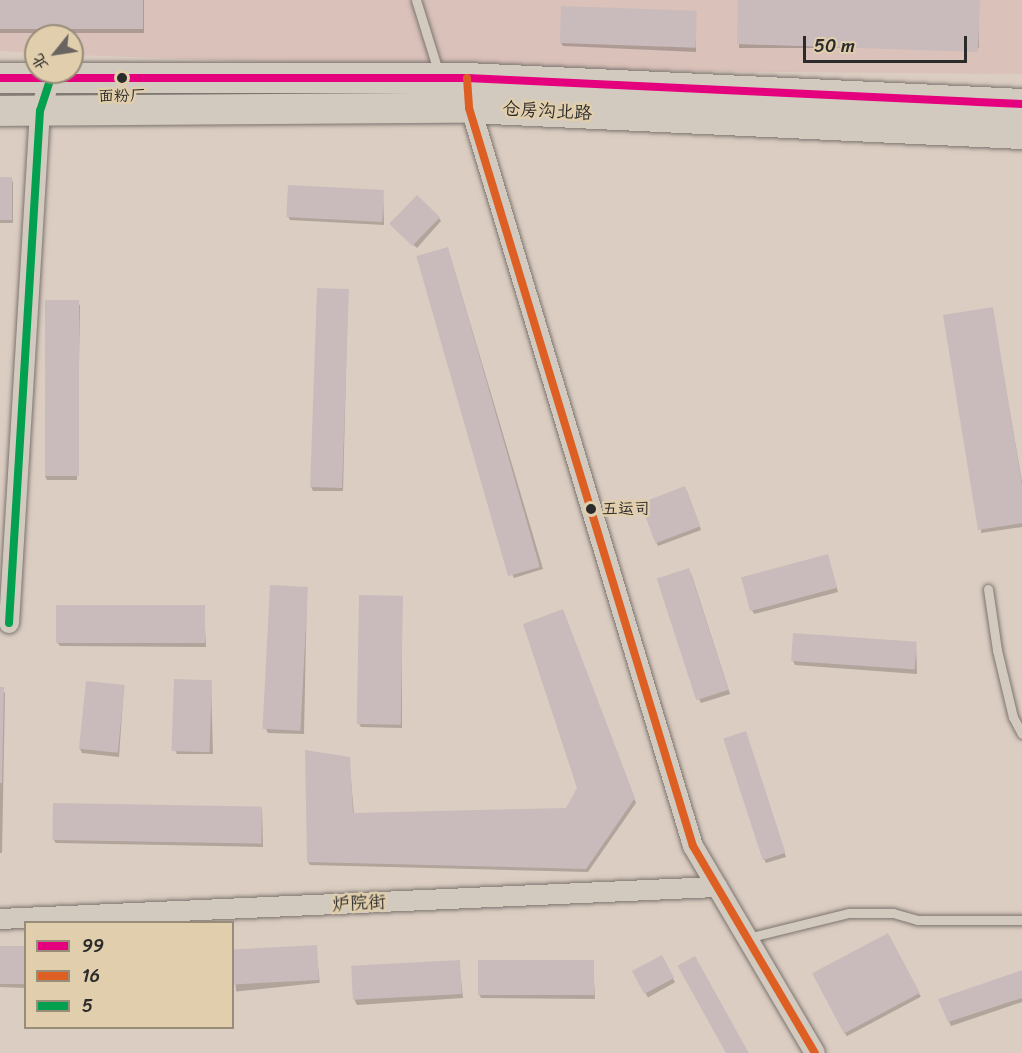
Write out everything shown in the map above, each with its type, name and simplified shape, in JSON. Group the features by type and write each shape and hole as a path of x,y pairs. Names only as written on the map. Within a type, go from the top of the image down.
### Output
{"main road":[{"name":"仓房沟北路","path":"0,78 24,78"},
{"name":"仓房沟北路","path":"84,78 454,79 1022,104"},
{"name":"仓房沟北路","path":"0,111 469,108 1022,134"}],"street":[{"path":"454,79 469,108 693,846 815,1053"},
{"path":"9,623 40,111 49,84"},
{"name":"炉院街","path":"0,919 717,887"}],"lane":[{"path":"416,0 454,79"},
{"path":"988,589 996,650 1013,717 1022,734"},
{"path":"747,938 849,913 893,913 918,920 1022,920"}],"shaded area":[{"path":"0,0 1022,0 1022,74 444,69 84,55 84,24 24,24 24,52 0,51"}],"building":[{"path":"0,0 143,0 143,29 84,29 84,24 24,24 24,29 0,29"},
{"path":"738,0 980,0 978,52 737,44"},
{"path":"561,6 697,11 696,48 560,43"},
{"path":"0,177 12,177 12,220 0,220"},
{"path":"288,185 384,190 382,222 286,217"},
{"path":"417,195 440,217 412,246 389,224"},
{"path":"448,247 540,567 508,576 416,256"},
{"path":"317,288 349,289 342,488 310,487"},
{"path":"45,300 79,300 79,476 45,476"},
{"path":"993,307 1022,485 1022,523 978,530 943,315"},
{"path":"685,486 700,526 656,543 640,503"},
{"path":"828,554 837,588 750,611 741,577"},
{"path":"689,568 729,690 696,700 657,579"},
{"path":"270,585 308,587 300,731 262,729"},
{"path":"359,595 403,596 401,725 357,724"},
{"path":"56,605 205,605 205,643 56,643"},
{"path":"563,609 635,798 586,869 307,862 305,750 350,757 353,813 566,808 577,788 523,624"},
{"path":"793,633 917,642 915,670 791,661"},
{"path":"174,679 212,680 209,752 171,751"},
{"path":"86,681 125,685 118,753 79,749"},
{"path":"0,687 4,687 2,783 0,783"},
{"path":"746,731 786,853 763,860 723,738"},
{"path":"53,803 262,807 261,844 52,840"},
{"path":"888,933 920,993 844,1033 812,973"},
{"path":"317,945 319,980 234,984 234,949"},
{"path":"0,946 24,946 24,984 0,984"},
{"path":"662,955 674,978 644,994 632,971"},
{"path":"695,956 749,1053 726,1053 678,966"},
{"path":"460,960 462,994 353,1000 351,966"},
{"path":"478,960 594,960 594,995 478,995"},
{"path":"1022,970 1022,998 948,1022 938,999"}],"transit line":[{"name":"99","path":"0,78 467,78 1022,104"},
{"name":"16","path":"467,78 469,108 693,846 815,1053"},
{"name":"5","path":"9,623 40,111 49,84"}],"place":[{"name":"面粉厂","path":"122,78"},
{"name":"五运司","path":"591,509"}]}
